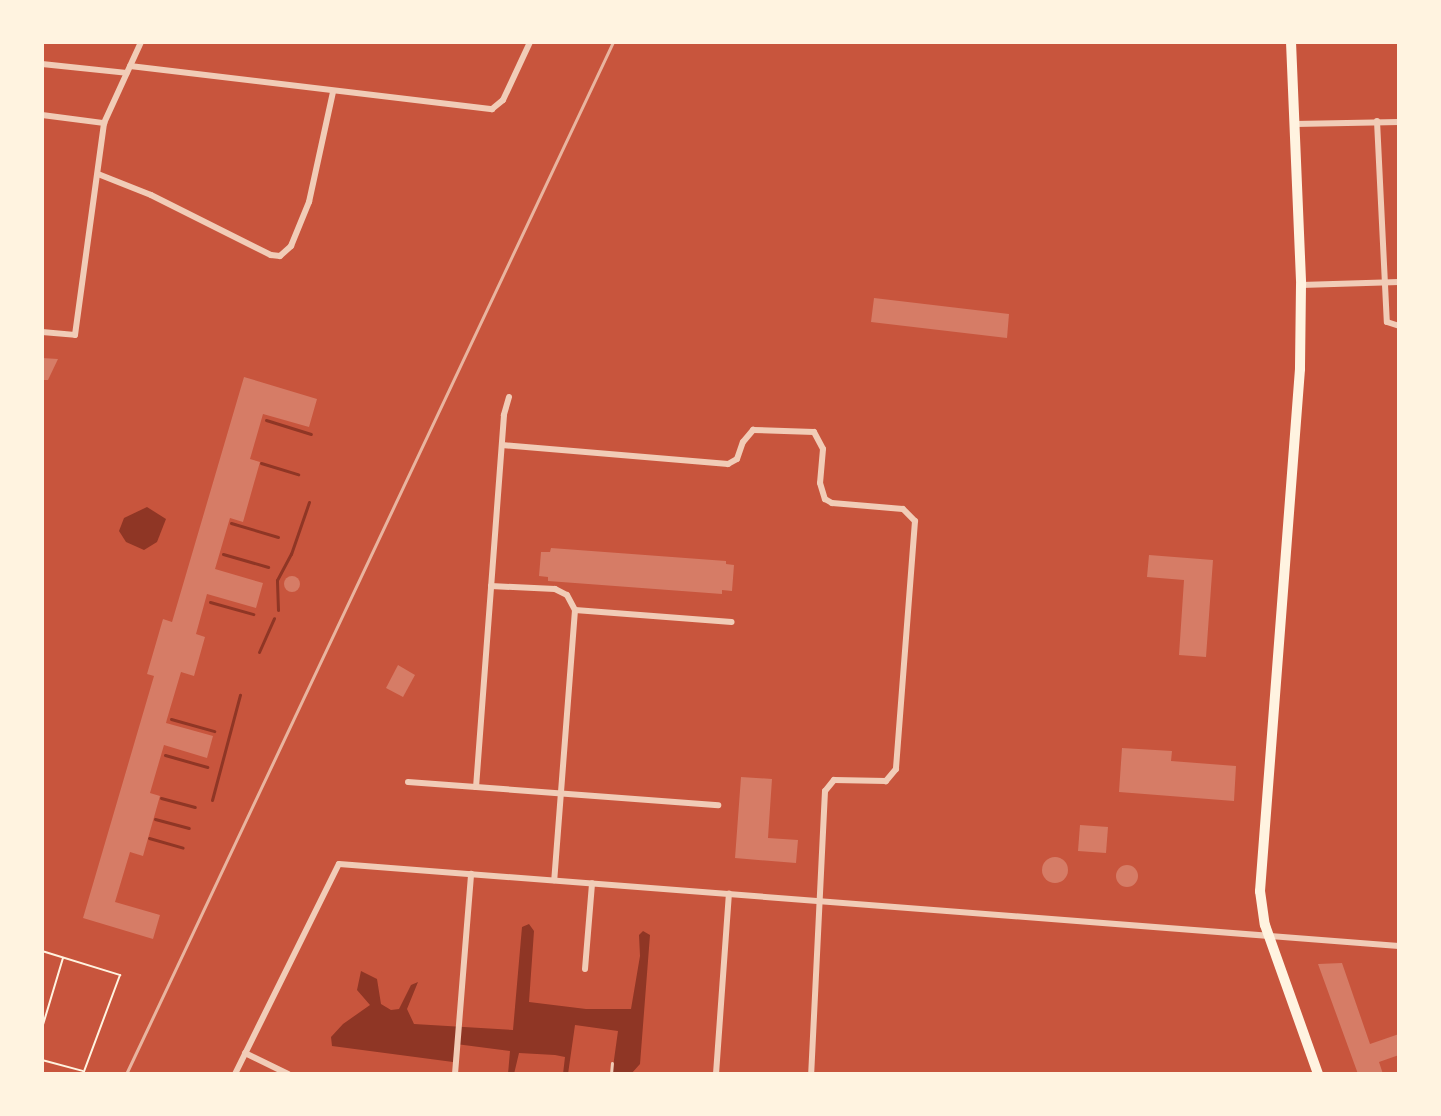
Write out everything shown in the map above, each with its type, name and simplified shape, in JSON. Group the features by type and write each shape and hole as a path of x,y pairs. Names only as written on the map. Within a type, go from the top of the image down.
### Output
{"main road":[{"path":"1291,42 1301,285 1300,369 1260,891 1269,936 1318,1074"}],"street":[{"path":"42,332 75,335 104,123 141,42"},
{"path":"42,64 128,70 492,109 503,100 530,42"},
{"path":"98,174 151,195 271,255 286,252 309,202 333,92"},
{"path":"42,115 104,123"},
{"path":"1377,121 1387,322 1399,326"},
{"path":"1294,124 1399,122"},
{"path":"1301,285 1399,282"},
{"path":"476,787 502,445 509,397"},
{"path":"502,445 728,464 737,459 743,442 753,430 814,432 823,449 820,483 825,499 832,503 910,512 915,525 896,769 886,781 839,779 827,785 811,1074"},
{"path":"491,586 555,589 567,595 575,610 554,880"},
{"path":"575,610 732,622"},
{"path":"408,782 718,805"},
{"path":"235,1074 335,867 346,864 1399,946"},
{"path":"455,1074 471,874"},
{"path":"585,969 592,883"},
{"path":"716,1074 729,893"},
{"path":"245,1053 288,1074"}],"lane":[{"path":"611,1074 612,1063"}],"path":[{"path":"42,951 120,975 83,1072 42,1060"},
{"path":"42,1028 64,957"}],"shaded area":[{"path":"147,507 166,519 157,542 144,550 126,542 119,531 124,518"},
{"path":"529,924 534,931 529,1002 586,1009 631,1009 640,956 639,935 643,931 650,935 640,1064 631,1074 612,1074 618,1031 575,1025 568,1074 563,1074 565,1057 555,1055 519,1053 514,1074 508,1074 510,1051 456,1044 453,1062 332,1046 331,1037 343,1024 370,1005 357,990 361,971 377,979 381,1004 391,1010 399,1009 411,985 418,982 407,1009 414,1024 513,1030 522,927"}],"building":[{"path":"874,298 1009,314 1007,338 871,322"},
{"path":"42,358 58,359 48,380 42,380"},
{"path":"244,377 317,399 309,427 263,414 250,459 260,462 243,522 230,518 215,569 263,583 256,608 207,594 196,634 205,637 194,676 181,672 166,723 213,736 207,758 164,745 150,793 160,796 143,856 130,852 115,902 160,915 153,939 83,918 154,676 147,674 163,619 172,622"},
{"path":"551,548 726,561 726,564 734,565 732,591 722,590 722,594 548,581 548,577 539,576 541,552 550,552"},
{"path":"1149,555 1213,560 1206,657 1179,655 1184,580 1147,577"},
{"path":"289,576 295,576 300,584 298,590 289,592 284,587 284,581"},
{"path":"398,665 415,675 403,697 386,688"},
{"path":"1122,748 1172,751 1171,761 1236,766 1234,801 1119,792"},
{"path":"741,777 772,779 768,838 798,840 796,863 735,858"},
{"path":"1080,825 1108,827 1106,853 1078,851"},
{"path":"1055,857 1064,861 1068,870 1064,879 1055,883 1046,879 1042,870 1046,861"},
{"path":"1127,865 1135,868 1138,876 1135,884 1127,887 1119,884 1116,876 1119,868"},
{"path":"1342,963 1370,1044 1399,1034 1399,1055 1379,1062 1383,1074 1358,1074 1318,964"}],"waterway":[{"path":"266,420 311,434"},
{"path":"261,463 298,474"},
{"path":"278,610 277,580 291,554 309,502"},
{"path":"231,523 278,537"},
{"path":"223,554 268,567"},
{"path":"210,602 253,614"},
{"path":"259,652 274,618"},
{"path":"212,800 240,695"},
{"path":"171,719 214,731"},
{"path":"165,755 207,767"},
{"path":"161,798 195,807"},
{"path":"155,819 189,828"},
{"path":"149,838 183,848"}],"railway":[{"path":"126,1074 613,42"}]}
